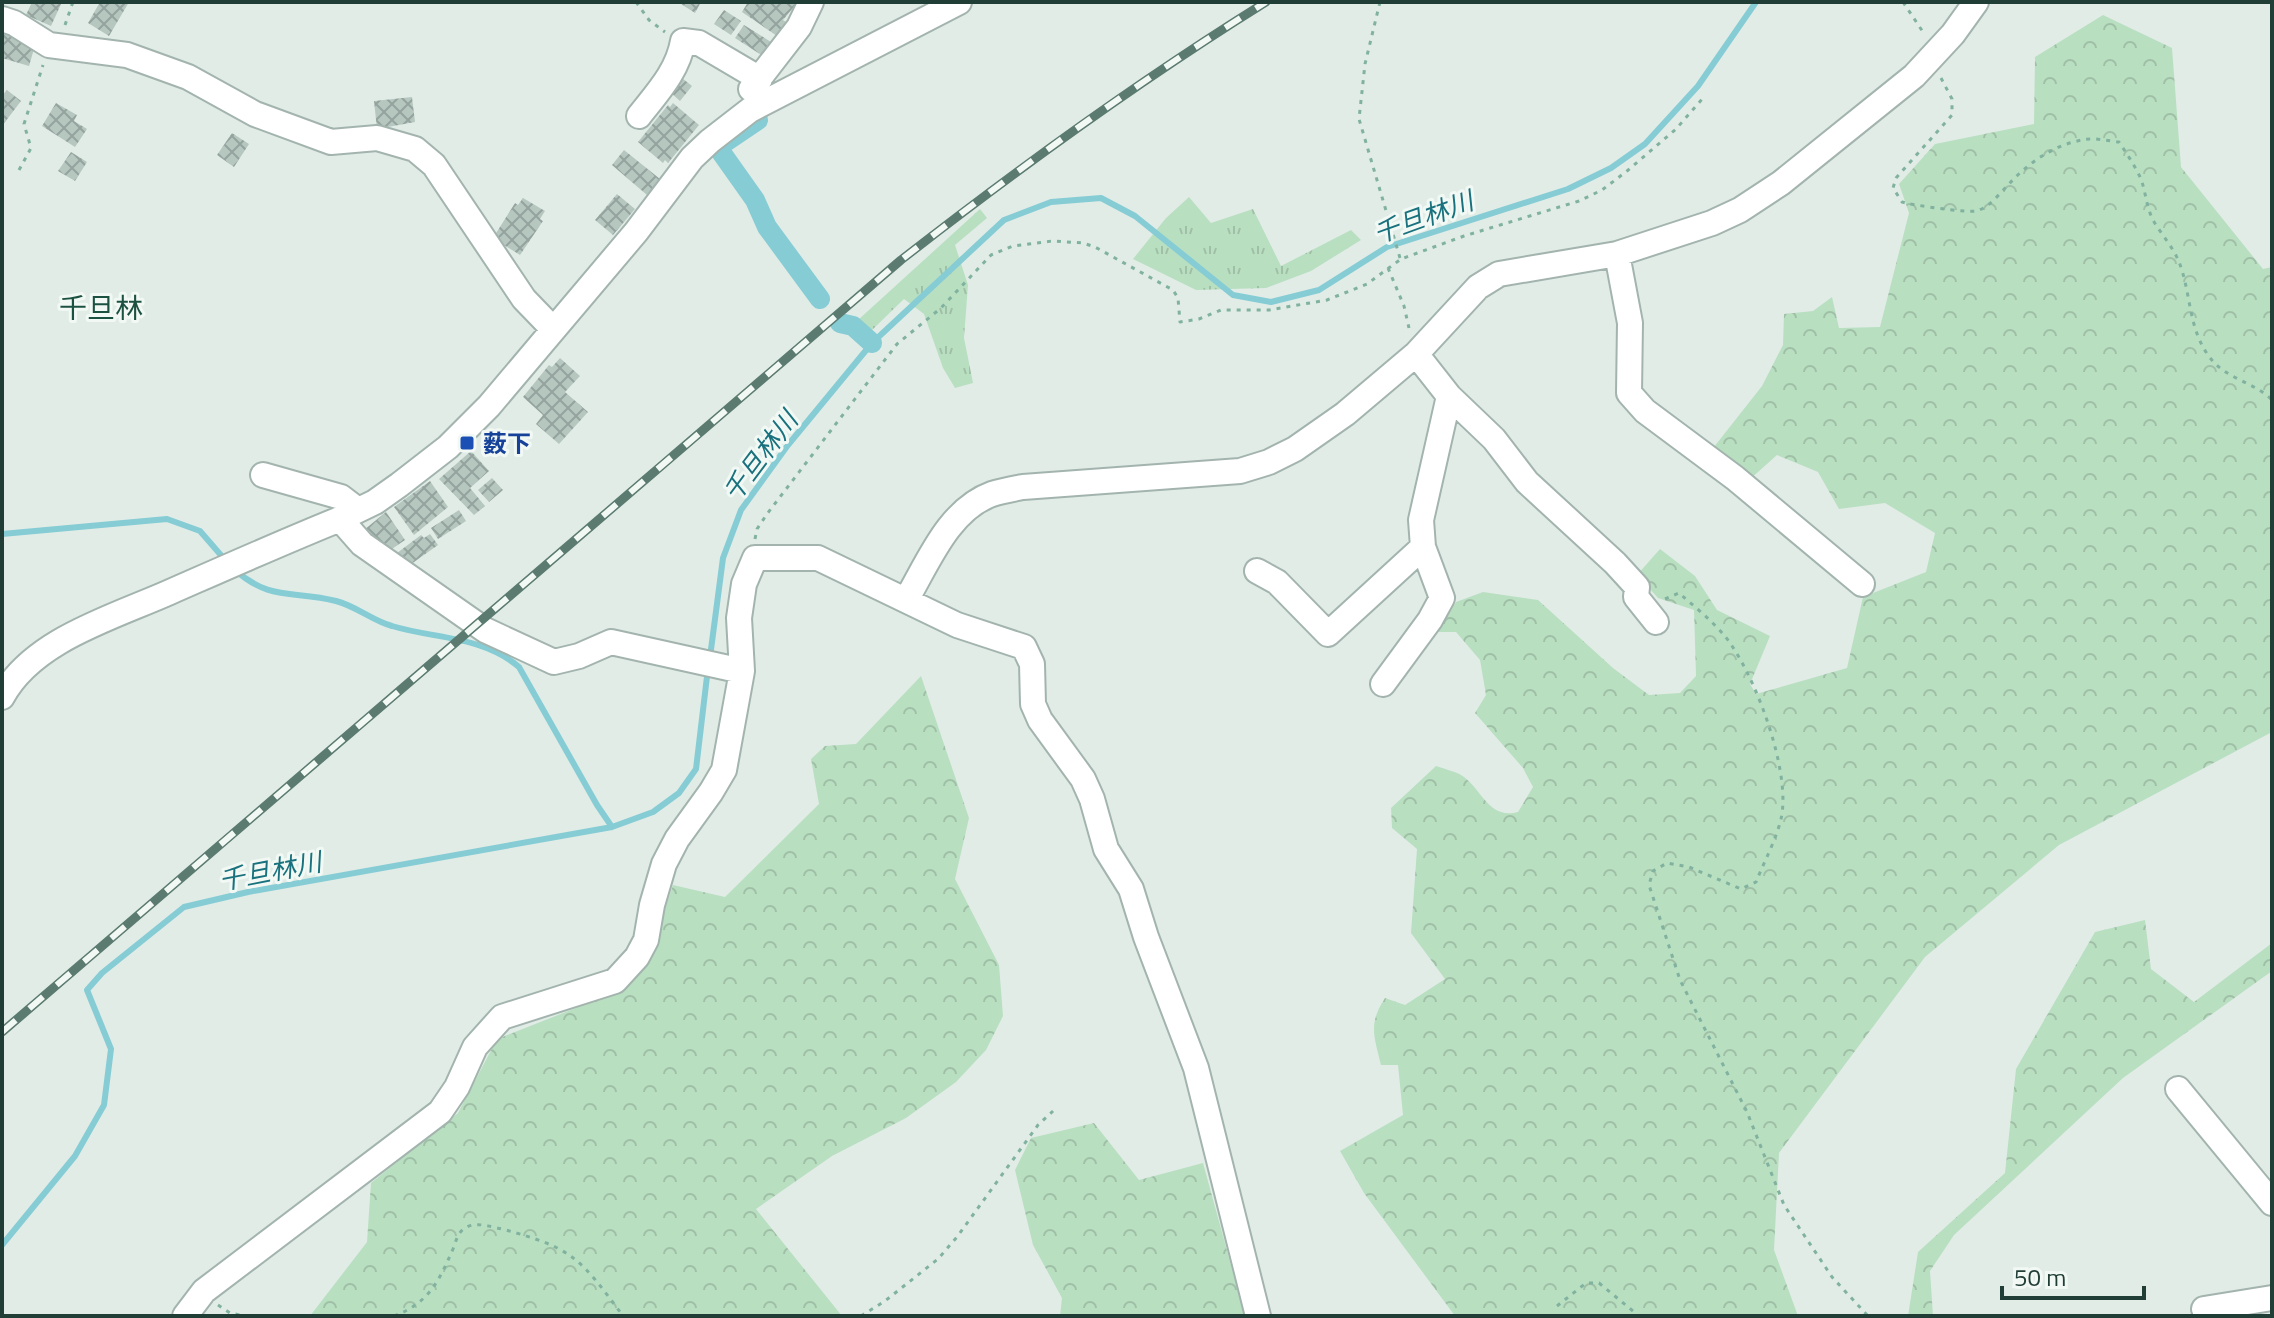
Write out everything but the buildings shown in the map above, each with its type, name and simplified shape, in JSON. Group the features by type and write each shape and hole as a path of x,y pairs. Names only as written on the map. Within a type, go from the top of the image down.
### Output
{"street":[{"path":"750,110 749,93 799,27 811,2"},
{"path":"2,697 11,680 26,666 78,631 349,514 399,485 448,447 489,406 636,232 692,158 750,110 959,2"},
{"path":"906,600 948,528 968,508 990,494 1023,487 1240,471 1269,462 1295,449 1345,414 1416,354 1478,287 1499,274 1617,254 1712,223 1740,210 1781,183 1914,76 1953,34 1976,2"},
{"path":"2,19 54,45 127,55 176,72 255,114 331,142 377,138 415,149 434,165 524,299 553,329"},
{"path":"639,116 673,70 683,41 699,43 760,79"},
{"path":"1617,254 1630,323 1629,393 1645,411 1735,478 1862,584"},
{"path":"1416,354 1449,396 1494,439 1527,482 1637,587 1636,597 1656,622"},
{"path":"1383,684 1430,620 1442,598 1423,547 1421,520 1449,396"},
{"path":"263,475 341,497 362,544 485,630 554,662 579,656 611,642 742,671"},
{"path":"1257,571 1277,582 1328,634 1423,547"},
{"path":"185,1316 204,1291 440,1112 457,1087 475,1047 502,1017 615,981 637,957 646,940 664,864 677,839 724,770 742,671 739,618 744,584 755,558 818,558 957,625 1024,647 1032,664 1033,704 1040,720 1083,779 1092,799 1106,849 1131,889 1196,1068 1258,1316"},
{"path":"2178,1089 2272,1203"},
{"path":"2204,1309 2272,1298"}],"path":[{"path":"19,170 31,148 24,124 73,2"},
{"path":"636,2 649,20 683,41"},
{"path":"1380,2 1365,64 1359,119 1400,258"},
{"path":"1903,2 1933,55 1952,99 1952,115 1896,178 1893,188 1902,202 1959,212 1976,211 1990,203 2038,158 2061,146 2085,139 2119,142 2142,182 2146,204 2178,261 2192,317 2209,357 2225,372 2260,388 2272,400"},
{"path":"755,558 753,546 757,529 874,371 897,344 941,308 983,263 1002,249 1068,240 1095,247 1173,290 1178,298 1180,322 1199,319 1221,310 1269,310 1327,300 1367,284 1400,258 1555,210 1602,190 1676,129 1704,97"},
{"path":"1388,268 1404,306 1410,346 1416,354"},
{"path":"1636,594 1659,602 1679,593 1724,636 1747,673 1764,712 1780,767 1781,818 1756,882 1741,889 1689,867 1667,863 1653,871 1649,885 1680,980 1747,1112 1784,1205 1832,1277 1868,1316"},
{"path":"861,1316 938,1259 1038,1125 1053,1111"},
{"path":"394,1316 426,1299 457,1237 464,1228 473,1225 486,1225 554,1244 593,1276 623,1316"},
{"path":"1557,1306 1586,1283 1599,1283 1639,1316"},
{"path":"204,1291 223,1309 245,1316"},
{"path":"261,1316 295,1316"}],"green space":[{"path":"2103,15 2172,48 2181,167 2263,269 2272,267 2272,732 2059,845 1925,957 1779,1153 1774,1250 1798,1316 1455,1316 1364,1193 1340,1151 1403,1115 1398,1065 1381,1065 1375,1038 1376,1015 1385,998 1405,1005 1445,979 1411,933 1417,849 1392,828 1391,808 1436,766 1461,775 1492,807 1508,813 1518,812 1533,787 1523,768 1475,713 1486,695 1480,660 1456,632 1438,632 1456,602 1483,592 1538,600 1613,668 1649,695 1680,693 1696,676 1694,610 1658,598 1637,575 1660,549 1695,576 1717,610 1770,636 1750,684 1756,694 1847,668 1863,597 1926,572 1935,533 1885,503 1839,509 1818,472 1777,455 1748,481 1710,452 1762,386 1783,345 1784,314 1813,311 1832,297 1839,328 1880,327 1909,213 1899,184 1935,144 2034,124 2035,57"},
{"path":"1189,197 1211,223 1253,209 1281,266 1351,230 1361,240 1311,271 1266,288 1196,290 1133,259 1166,218"},
{"path":"980,209 987,218 955,245 968,285 964,338 973,383 955,388 943,368 924,314 904,299 872,330 858,320"},
{"path":"921,676 969,818 955,879 999,965 1003,1016 986,1050 956,1082 906,1118 832,1156 756,1209 842,1316 310,1316 367,1242 371,1183 458,1113 497,1039 614,993 648,959 673,885 725,897 819,804 811,759 825,746 856,744"},
{"path":"2145,920 2151,969 2194,1002 2272,943 2272,971 2123,1078 1954,1235 1930,1271 1933,1316 1908,1316 1918,1252 2005,1173 2016,1069 2095,932"},
{"path":"1094,1123 1139,1180 1203,1163 1245,1316 1060,1316 1062,1298 1033,1245 1015,1170 1031,1138"}],"waterway":[{"name":"千旦林川","path":"710,657 723,558 741,510 788,445 872,343 1004,220 1051,202 1101,198 1135,216 1233,295 1271,302 1319,290 1387,247 1568,189 1611,168 1645,144 1698,86 1756,2"},
{"path":"758,120 721,145 721,152 755,200 767,227 820,299"},
{"path":"840,323 853,326 872,343"},
{"path":"2,534 167,519 200,531 226,561"},
{"path":"234,569 271,591 336,601 385,624 474,644 505,657 519,667 612,827"},
{"name":"千旦林川","path":"2,1245 75,1156 104,1105 111,1049 87,990 102,973 184,907 248,892 612,827 653,812 679,793 696,769 708,668"}],"railway":[{"path":"2,1032 901,260 1080,126 1266,2"}],"place":[{"name":"薮下","path":"467,443"}],"district":[{"name":"千旦林","path":"101,307"}]}
